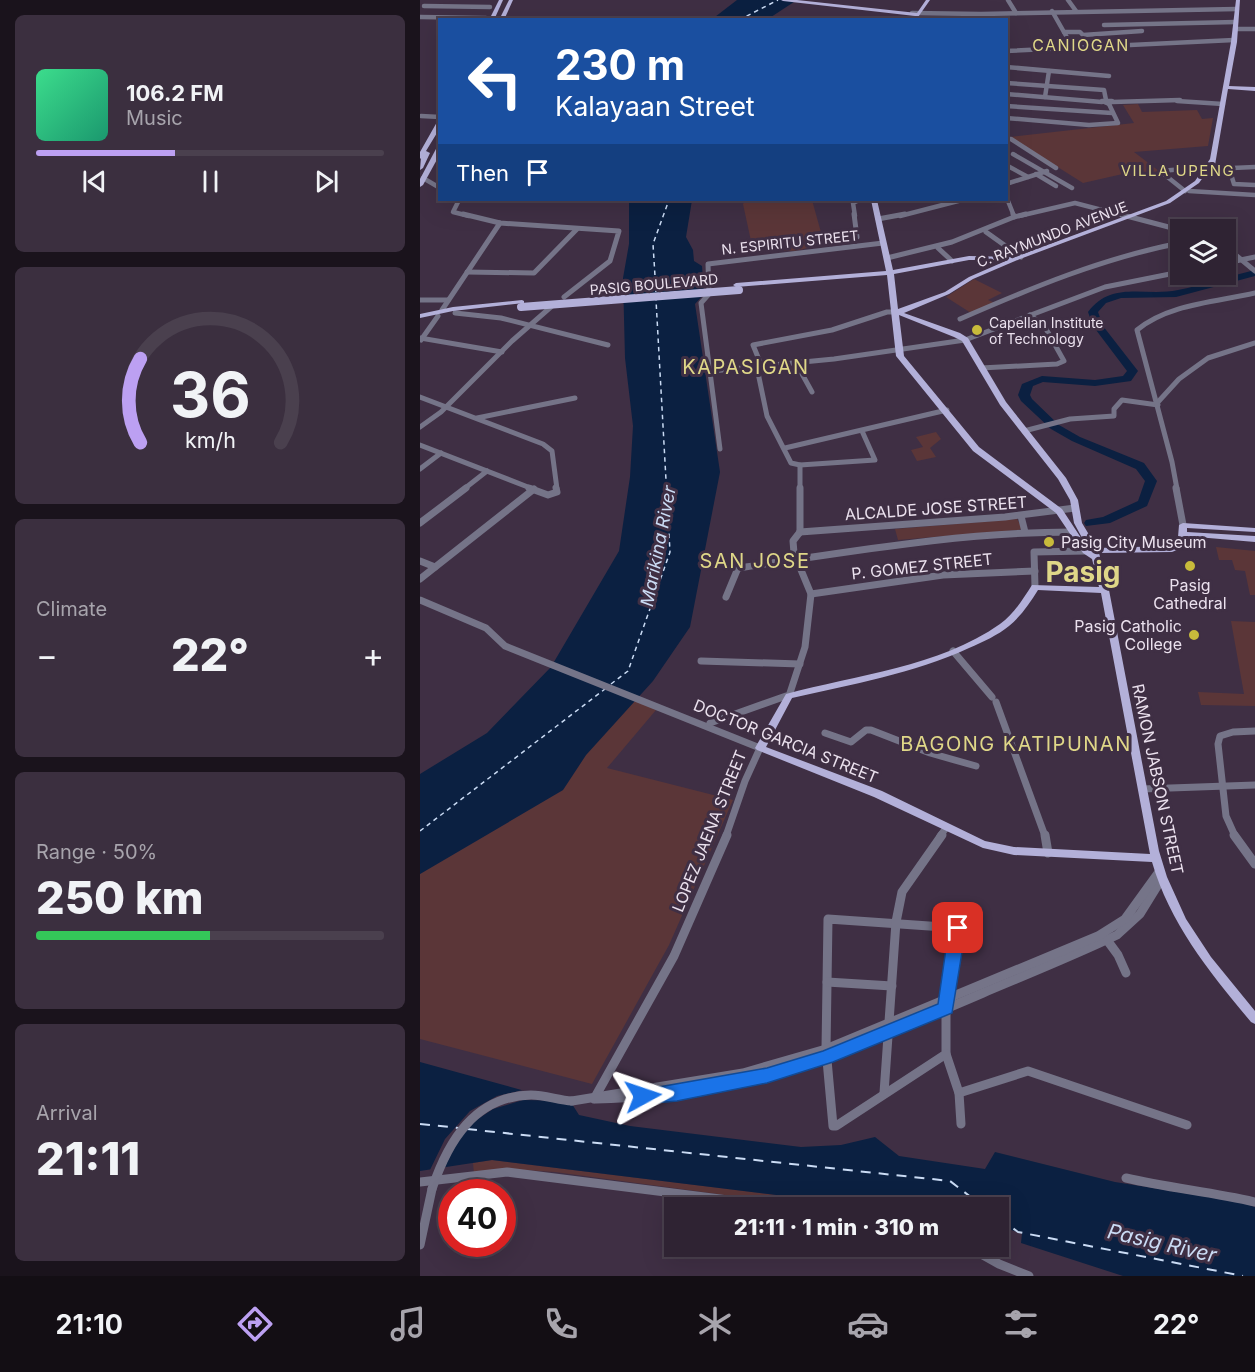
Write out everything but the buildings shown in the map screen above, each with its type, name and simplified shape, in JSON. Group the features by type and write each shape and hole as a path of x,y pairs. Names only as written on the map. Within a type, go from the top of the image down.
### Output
{"main road":[{"path":"489,18 501,0"},
{"path":"502,18 511,0"},
{"path":"783,0 917,16 928,0"},
{"path":"1209,170 1234,40 1238,0"},
{"path":"1226,86 1255,88"},
{"path":"420,168 438,118"},
{"path":"420,158 435,131"},
{"path":"421,180 438,151"},
{"name":"C. RAYMUNDO AVENUE","path":"896,312 947,293 972,278 1019,257 1168,202 1186,192 1209,170"},
{"path":"874,201 896,312 900,356 976,449 1059,511 1072,532 1089,550 1172,549 1191,541 1194,534"},
{"path":"890,276 969,258 1019,257"},
{"path":"890,276 947,266 969,258"},
{"name":"PASIG BOULEVARD","path":"420,316 521,304 890,276"},
{"name":"PASIG BOULEVARD","path":"420,321 440,313 521,304"},
{"path":"896,312 965,340 981,368 1024,431 1062,477 1074,500 1078,523 1089,550"},
{"path":"1183,529 1255,530"},
{"path":"1183,529 1194,534 1255,539"},
{"path":"1089,550 1171,542 1179,540 1183,529"},
{"name":"RAMON JABSON STREET","path":"1089,550 1105,590 1160,876 1192,941 1255,1019"},
{"path":"788,696 914,664 953,651 1002,626 1016,615 1035,587 1105,590"},
{"name":"LOPEZ JAENA STREET","path":"760,748 788,696"},
{"path":"767,735 768,744 775,754"},
{"name":"DOCTOR GARCIA STREET","path":"760,748 878,794 983,844 1014,851 1155,858"}],"street":[{"path":"1008,0 1016,13"},
{"path":"1068,0 1076,11"},
{"path":"420,2 490,7"},
{"path":"426,3 420,15 471,18"},
{"path":"823,3 917,16 1052,11 1237,9"},
{"path":"1052,11 1073,48"},
{"path":"1104,25 1236,22"},
{"path":"1235,29 1255,28"},
{"path":"1064,32 1083,34 1142,31"},
{"path":"1008,51 1234,40"},
{"path":"1008,69 1109,76"},
{"path":"1045,97 1049,72"},
{"path":"1008,83 1104,90 1107,102 1118,123 1089,124 1008,118"},
{"path":"1008,94 1107,102 1162,100 1223,102"},
{"path":"1162,100 1180,100"},
{"path":"1008,106 1112,113"},
{"path":"421,116 438,118"},
{"path":"1008,139 1056,168 1008,182"},
{"path":"1013,154 1072,188"},
{"path":"1008,166 1028,177"},
{"path":"1255,167 1231,168 1234,184 1255,185"},
{"path":"1231,174 1209,170 1160,171 1186,192 1255,195"},
{"path":"1036,174 1056,186"},
{"path":"421,180 438,187"},
{"path":"458,201 453,212 500,222 619,231 614,256 610,261 564,297"},
{"path":"857,201 852,203 857,237"},
{"path":"878,219 958,201"},
{"path":"1008,201 1014,217"},
{"path":"887,258 938,248 986,232 1014,217 1075,203 1170,228"},
{"path":"500,222 421,340 502,352"},
{"path":"467,272 534,273 577,229"},
{"path":"986,232 1019,257"},
{"name":"N. ESPIRITU STREET","path":"720,449 712,371 701,303 709,294 708,264 884,243"},
{"path":"960,319 1044,282 1170,245"},
{"path":"938,248 952,261"},
{"path":"1236,255 1255,271"},
{"path":"1236,261 1255,257"},
{"path":"712,371 760,368 965,340 1105,287 1170,274"},
{"path":"1183,529 1178,487 1158,403 1137,331 1139,327 1165,314 1255,293"},
{"path":"420,300 448,300"},
{"path":"420,427 445,408 528,326 552,306"},
{"path":"862,431 875,460 800,465 791,463 767,416 760,368 753,345 832,330 887,312 896,312"},
{"path":"455,313 491,316 608,345"},
{"path":"981,368 1062,362 1062,353 1044,323 1030,315"},
{"path":"1158,403 1179,379 1208,358 1255,343"},
{"path":"796,363 812,392"},
{"path":"420,397 548,447 552,451 557,492 548,495 420,445"},
{"path":"474,418 575,398"},
{"path":"420,404 429,400"},
{"path":"1024,431 1052,423 1114,416 1114,409 1122,400 1158,403"},
{"path":"785,448 946,411"},
{"path":"420,469 441,453"},
{"name":"LOPEZ JAENA STREET","path":"788,696 805,647 811,594 797,560 793,541 800,532 800,465"},
{"path":"420,523 487,471"},
{"path":"420,579 534,489"},
{"name":"ALCALDE JOSE STREET","path":"800,532 1021,516 1075,508"},
{"path":"1021,516 1025,532"},
{"path":"726,597 738,568 916,541 1025,532 1072,532"},
{"path":"1035,587 1034,552 1089,550"},
{"path":"420,561 435,567"},
{"name":"P. GOMEZ STREET","path":"811,594 943,575 1035,571"},
{"name":"DOCTOR GARCIA STREET","path":"420,600 486,628 505,646 760,748"},
{"path":"953,651 994,700 1043,826 1048,853"},
{"path":"701,661 800,664"},
{"path":"710,723 788,696"},
{"path":"825,733 851,742 866,730 871,730 930,753 976,766"},
{"path":"1255,731 1234,732 1220,736 1218,757 1224,808 1233,833 1255,864"},
{"name":"LOPEZ JAENA STREET","path":"593,1097 674,956 724,842 745,781 760,748"},
{"path":"1142,789 1222,788 1255,785"},
{"path":"884,1093 896,922 902,892 946,828"},
{"path":"946,1004 1098,936 1115,926 1134,908 1160,876"},
{"path":"420,1245 427,1184 465,1123 489,1104 531,1095 572,1101 593,1097 677,1093 745,1081 826,1053 1107,940 1117,935 1135,919 1160,876"},
{"path":"946,1054 833,1126 826,1053 828,919 958,928 946,1004 946,1054 959,1093 961,1124"},
{"path":"1107,940 1118,955 1126,973"},
{"path":"827,982 892,986"},
{"path":"959,1093 1028,1071 1187,1125"},
{"path":"427,1184 507,1172 705,1197"},
{"path":"1126,1178 1171,1188 1214,1192 1255,1202"},
{"path":"987,1257 1029,1276"}],"shaded area":[{"path":"1138,104 1142,112 1197,110 1202,119 1213,118 1208,146 1134,152 1159,171 1134,178 1127,173 1083,183 1010,137 1134,123 1123,105"},
{"path":"745,201 812,201 822,236 808,248 799,250 778,250 759,245 751,241 743,204"},
{"path":"974,279 1002,293 988,300 995,303 971,313 946,297"},
{"path":"936,432 941,439 930,448 936,457 917,461 911,450 923,447 916,437"},
{"path":"1017,519 1022,528 1019,530 898,540 895,529"},
{"path":"1216,547 1255,551 1255,595 1250,595 1245,571 1235,570 1232,560 1219,560"},
{"path":"1231,621 1255,622 1255,706 1201,705 1198,692 1244,694"},
{"path":"635,701 656,710 607,768 733,800 669,945 592,1084 420,1039 420,874 563,790 586,755"},
{"path":"492,1160 794,1197 739,1197 555,1172 508,1169 474,1174 473,1163"}],"water":[{"path":"737,0 797,0 770,18 714,18"},
{"name":"Marikina River","path":"629,201 692,201 686,237 693,250 694,261 702,266 704,294 695,304 720,472 690,627 653,681 586,755 563,790 420,874 420,774 487,733 551,667 619,551 630,477 633,426 625,358 623,278 629,244"},
{"name":"Pasig River","path":"420,1062 572,1104 579,1115 630,1126 801,1147 841,1145 875,1137 899,1156 985,1169 995,1152 1115,1182 1240,1202 1255,1207 1255,1276 1123,1276 1021,1243 1022,1233 1009,1229 1009,1197 794,1197 492,1160 420,1171"}],"pier":[{"path":"527,1089 572,1101 523,1100 493,1109 475,1121 461,1135 443,1170 429,1172 445,1139 470,1111 497,1096"}],"waterway":[{"path":"1090,523 1106,520 1143,503 1151,481 1140,466 1076,439 1055,427 1027,401 1024,395 1028,384 1042,379 1095,383 1127,379 1133,371 1098,326 1093,312 1102,301 1120,295 1176,294 1255,273"}],"ferry route":[{"path":"743,18 778,0"},
{"path":"656,292 653,244 669,201"},
{"path":"611,684 628,671 670,552 656,300"},
{"path":"420,831 605,689"},
{"path":"420,1124 459,1128"},
{"path":"467,1129 950,1181 971,1197"},
{"path":"1009,1225 1018,1232 1243,1276"}],"place":[{"name":"Capellan Institute of Technology","path":"977,330"},
{"name":"Pasig City Museum","path":"1049,542"},
{"name":"Pasig Cathedral","path":"1190,566"},
{"name":"Pasig Catholic College","path":"1194,635"}],"district":[{"name":"CANIOGAN","path":"1081,45"},
{"name":"VILLA UPENG","path":"1178,170"},
{"name":"KAPASIGAN","path":"746,367"},
{"name":"SAN JOSE","path":"755,561"},
{"name":"Pasig","path":"1083,572"},
{"name":"BAGONG KATIPUNAN","path":"1016,744"}],"route":[{"path":"643,1096 677,1093 767,1076 827,1057 946,1008 958,928"}]}
